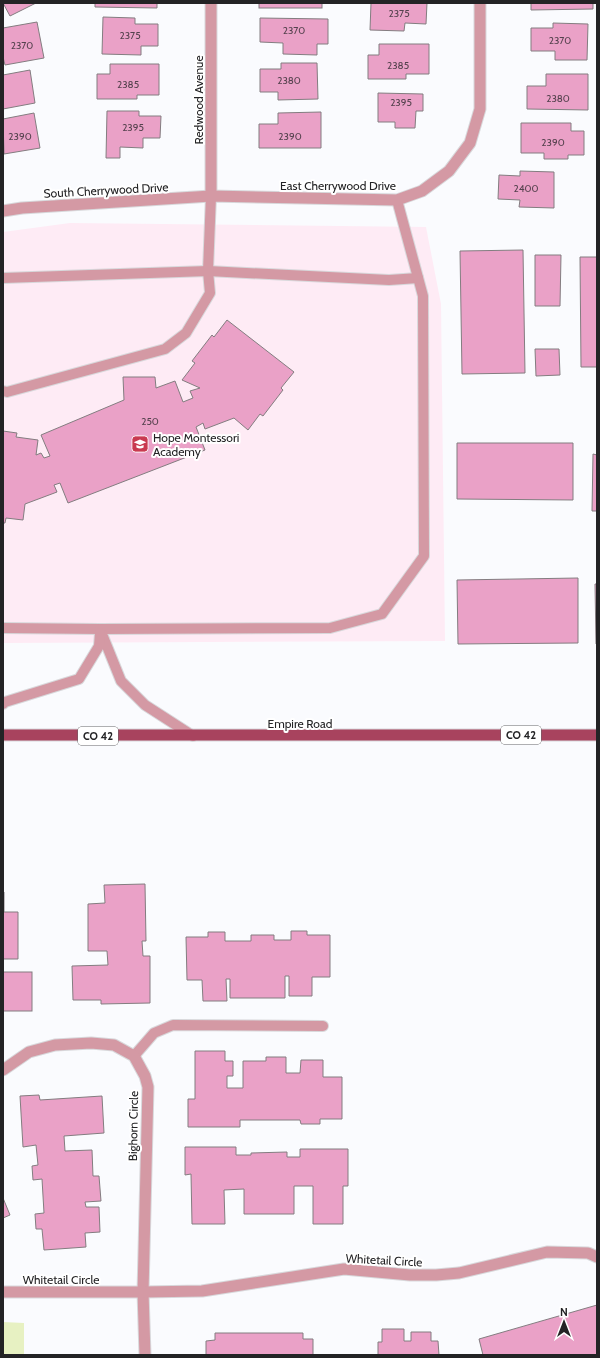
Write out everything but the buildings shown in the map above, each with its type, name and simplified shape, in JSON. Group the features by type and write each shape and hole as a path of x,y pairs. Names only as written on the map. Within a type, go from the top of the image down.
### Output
{"main road":[{"name":"Empire Road","path":"3,735 597,735"}],"street":[{"name":"Redwood Avenue","path":"211,3 211,196"},
{"name":"East Cherrywood Drive","path":"211,196 397,200 422,191 449,171 470,143 480,109 480,3"},
{"name":"South Cherrywood Drive","path":"3,211 22,208 211,196"},
{"path":"3,1070 29,1052 54,1045 91,1043 114,1045 134,1056"},
{"name":"Bighorn Circle","path":"134,1056 145,1076 148,1087 143,1292"},
{"name":"Whitetail Circle","path":"3,1292 143,1292 202,1290 344,1269 410,1275 459,1273 547,1252 588,1253 597,1257"},
{"path":"143,1292 146,1355"}],"lane":[{"path":"3,391 7,392 165,349 186,333 210,293 208,271 211,196"},
{"path":"3,628 330,628 382,614 424,556 423,296 397,200"},
{"path":"3,278 208,271 389,280 418,278"},
{"path":"3,704 5,702 79,679 99,646 100,629"},
{"path":"100,629 121,682 145,704 193,736"},
{"path":"134,1056 154,1033 173,1025 323,1026"}],"shaded area":[{"path":"70,223 426,227 441,304 445,641 3,643 3,232"}],"green space":[{"path":"3,1322 24,1323 24,1355 3,1355"}],"place":[{"name":"Hope Montessori Academy","path":"140,444"}]}
